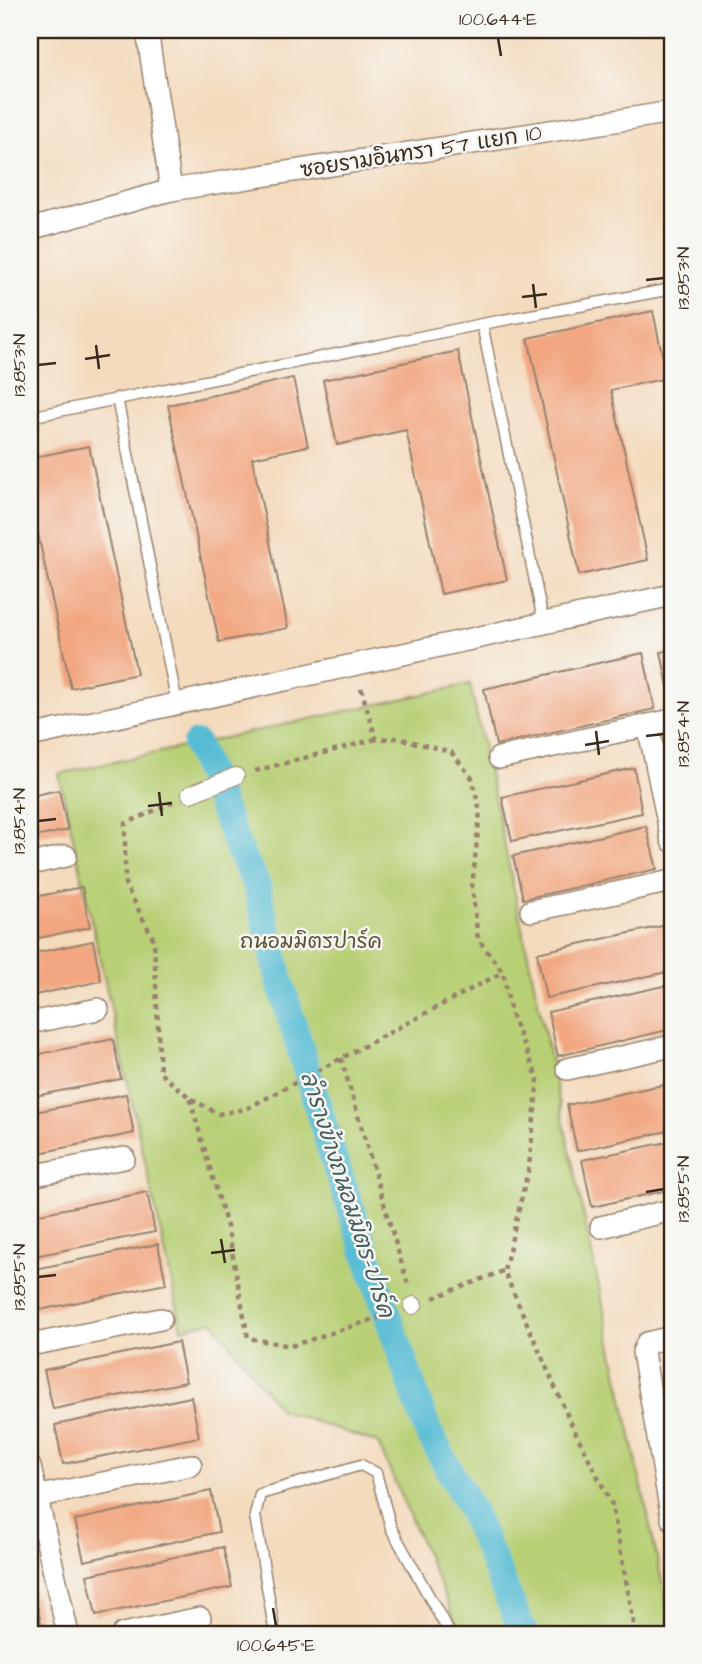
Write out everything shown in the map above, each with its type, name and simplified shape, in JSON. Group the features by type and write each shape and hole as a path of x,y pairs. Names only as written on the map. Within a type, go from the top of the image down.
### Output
{"street":[{"path":"147,30 171,190"},
{"name":"ซอยรามอินทรา 57 แยก 10","path":"30,229 171,190 672,112"},
{"path":"30,736 672,595"},
{"path":"499,758 672,720"},
{"path":"648,725 672,841"},
{"path":"190,794 236,776"},
{"path":"30,864 66,856"},
{"path":"531,911 672,881"},
{"path":"30,1023 98,1009"},
{"path":"567,1069 672,1046"},
{"path":"30,1177 124,1158"},
{"path":"601,1227 672,1210"},
{"path":"30,1345 161,1319"},
{"path":"672,1337 647,1343 643,1352 672,1519"},
{"path":"33,1497 191,1465"},
{"path":"30,1467 33,1497 68,1634"},
{"path":"122,1634 200,1618"}],"lane":[{"path":"30,417 482,324 672,289"},
{"path":"482,324 544,625"},
{"path":"117,398 177,704"},
{"path":"275,1634 255,1516 260,1494 361,1465 376,1474 391,1528 450,1634"}],"path":[{"path":"354,666 376,739"},
{"path":"236,776 376,739 398,738 451,752 472,778 480,812 472,887 478,939 503,972 510,1014 538,1079 529,1167 503,1271 569,1421 612,1505 636,1634"},
{"path":"190,794 125,824 125,884 154,940 160,1073 190,1098 218,1114 246,1109 503,972"},
{"path":"341,1058 413,1305"},
{"path":"190,1098 228,1230 248,1338 291,1346 361,1325 503,1271"}],"green space":[{"name":"ถนอมมิตรปาร์ค","path":"470,684 672,1634 461,1634 378,1443 280,1410 213,1321 182,1329 59,774"}],"building":[{"path":"653,311 667,378 611,390 648,560 579,575 528,338"},
{"path":"458,351 507,580 441,594 406,430 337,445 323,380"},
{"path":"293,378 308,446 252,458 288,628 219,642 168,405"},
{"path":"89,446 137,674 71,688 36,525 30,526 30,458"},
{"path":"672,650 672,701 671,701 661,652"},
{"path":"643,653 655,709 496,745 484,689"},
{"path":"634,768 642,813 512,841 502,797"},
{"path":"59,790 68,830 30,838 30,796"},
{"path":"646,826 657,869 523,899 513,856"},
{"path":"82,887 90,927 30,940 30,898"},
{"path":"667,925 672,947 672,971 546,998 537,953"},
{"path":"93,941 101,981 30,996 30,954"},
{"path":"672,984 672,1029 558,1056 548,1012"},
{"path":"113,1039 121,1079 30,1097 30,1056"},
{"path":"672,1083 672,1130 577,1151 567,1105"},
{"path":"126,1094 134,1133 30,1155 30,1113"},
{"path":"672,1141 672,1189 592,1207 582,1160"},
{"path":"147,1192 155,1232 30,1257 30,1216"},
{"path":"158,1244 166,1284 30,1312 30,1270"},
{"path":"178,1342 186,1382 53,1409 44,1370"},
{"path":"191,1397 199,1437 63,1464 55,1425"},
{"path":"211,1491 219,1532 84,1561 75,1520"},
{"path":"223,1547 232,1587 96,1615 87,1575"},
{"path":"30,1588 33,1588 42,1627 30,1630"}],"waterway":[{"name":"ลำรางข้างถนอมมิตร-ปาร์ค","path":"196,744 241,855 256,884 281,985 333,1157 427,1429 470,1508 524,1634"}]}
